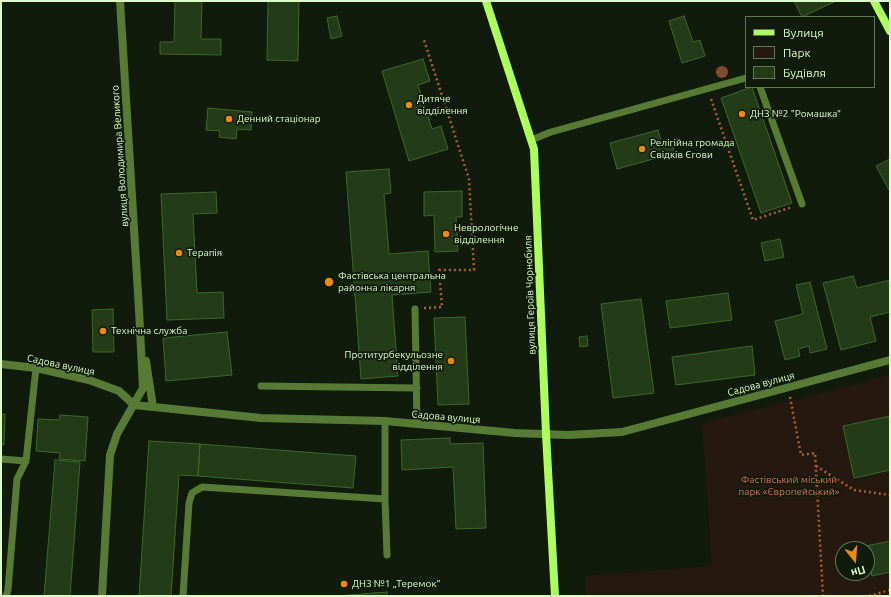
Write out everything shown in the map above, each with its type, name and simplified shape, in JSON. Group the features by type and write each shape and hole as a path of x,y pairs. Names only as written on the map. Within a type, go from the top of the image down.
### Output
{"main road":[{"name":"вулиця Героїв Чорнобиля","path":"486,1 534,149 546,434 555,596"},
{"path":"874,1 890,31"}],"street":[{"name":"вулиця Володимира Великого","path":"102,596 110,455 117,434 143,388 120,1"},
{"name":"вулиця Володимира Великого","path":"139,310 153,407"},
{"name":"Садова вулиця","path":"1,364 36,368 89,380 119,391 134,405 261,418 385,421 515,433 568,435 622,432 890,360"}],"lane":[{"path":"531,140 551,132 745,78"},
{"path":"760,88 802,204"},
{"path":"415,309 417,424"},
{"path":"6,596 8,590 17,479 26,461 36,368"},
{"path":"261,386 417,388"},
{"path":"385,421 387,555"},
{"path":"1,459 26,461"},
{"path":"183,596 189,503 192,492 202,487 385,499"}],"path":[{"path":"415,309 442,308 439,270 474,270 469,179 424,40"},
{"path":"707,89 753,220 802,204"},
{"path":"788,387 801,455 815,453 823,596"},
{"path":"816,466 854,490 890,495"},
{"path":"869,596 890,590"}],"green space":[{"name":"Фастівський міський парк «Європейський»","path":"890,375 890,596 586,596 585,576 712,566 702,423"}],"building":[{"path":"175,1 202,1 201,39 221,39 221,55 160,54 160,42 174,42"},
{"path":"268,1 299,1 298,61 267,60"},
{"path":"794,1 834,2 804,16 802,16"},
{"path":"337,16 342,36 331,39 327,18"},
{"path":"684,16 693,42 700,40 705,56 682,63 669,21"},
{"name":"Дитяче відділення","path":"423,59 430,81 418,85 432,129 441,126 448,149 409,161 382,71"},
{"path":"752,88 792,203 761,213 721,98"},
{"name":"Денний стаціонар","path":"208,108 252,112 251,130 237,129 236,139 219,137 220,131 206,130"},
{"name":"Релігійна громада Свідків Єгови","path":"658,130 662,144 671,141 675,153 617,169 610,143"},
{"path":"890,159 890,189 889,190 876,166"},
{"path":"389,169 391,193 384,194 389,254 428,251 431,292 392,295 398,376 361,379 346,172"},
{"name":"Неврологічне відділення","path":"462,191 462,217 456,217 458,251 435,252 434,215 424,216 424,192"},
{"name":"Терапія","path":"216,192 217,213 193,214 197,293 223,292 224,318 167,320 161,194"},
{"path":"780,239 784,257 765,261 761,243"},
{"path":"853,276 857,288 890,280 890,312 870,317 876,341 841,350 823,283"},
{"path":"810,282 827,349 810,353 809,346 798,349 800,356 785,360 775,321 803,314 796,285"},
{"path":"728,293 732,320 670,328 666,301"},
{"path":"641,299 654,393 613,398 601,304"},
{"name":"Технічна служба","path":"113,309 114,352 93,352 92,310"},
{"name":"Протитурбекульозне відділення","path":"465,317 469,404 438,405 434,318"},
{"path":"227,332 232,375 166,381 163,338"},
{"path":"587,336 588,346 580,347 579,337"},
{"path":"752,346 755,375 676,385 672,357"},
{"path":"1,414 5,414 4,445 1,445"},
{"path":"60,415 88,417 85,461 59,459 60,453 36,451 38,419 59,420"},
{"path":"890,416 890,470 854,478 843,426"},
{"path":"450,438 450,444 483,443 486,528 456,529 453,467 402,470 401,440"},
{"path":"149,441 200,444 198,476 179,475 171,596 139,596"},
{"path":"200,444 356,456 353,488 198,476"},
{"path":"55,460 80,462 70,596 44,596"},
{"path":"890,541 890,572 875,575 875,544"},
{"path":"387,592 387,596 336,596"}],"place":[{"name":"Дитяче відділення","path":"409,105"},
{"name":"ДНЗ №2 \"Ромашка\"","path":"742,114"},
{"name":"Денний стаціонар","path":"229,119"},
{"name":"Релігійна громада Свідків Єгови","path":"642,149"},
{"name":"Неврологічне відділення","path":"446,234"},
{"name":"Терапія","path":"179,253"},
{"name":"Фастівська центральна районна лікарня","path":"329,282"},
{"name":"Технічна служба","path":"103,331"},
{"name":"Протитурбекульозне відділення","path":"451,361"},
{"name":"ДНЗ №1 „Теремок”","path":"344,584"}]}
